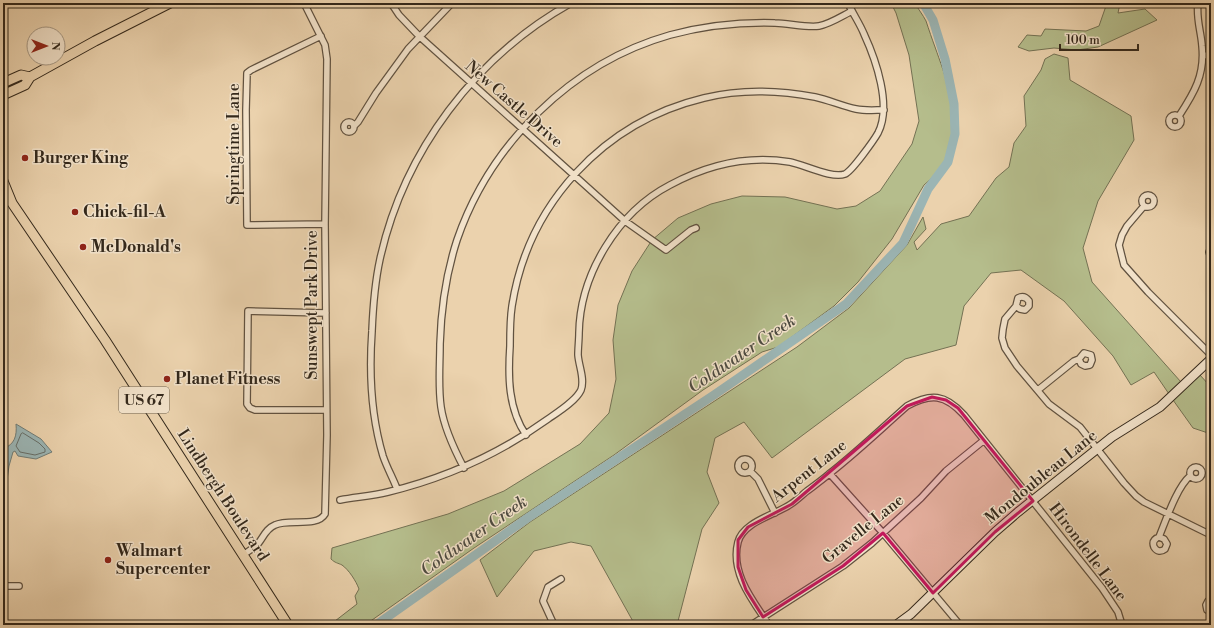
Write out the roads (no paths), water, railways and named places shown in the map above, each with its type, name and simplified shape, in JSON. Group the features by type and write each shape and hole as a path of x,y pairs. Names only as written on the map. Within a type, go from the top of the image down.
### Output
{"main road":[{"path":"3,95 25,85 30,77 95,41 168,4"},
{"path":"3,83 21,75 30,77"},
{"name":"Lindbergh Boulevard","path":"3,181 12,203 105,340 288,625"},
{"name":"Lindbergh Boulevard","path":"3,195 12,203"}],"street":[{"name":"Sunswept Park Drive","path":"243,555 255,547 266,531 274,525 283,522 301,523 318,520 323,518 325,514 327,435 325,410 325,224 327,59 325,44 304,3"},
{"name":"New Castle Drive","path":"391,3 419,36 522,130 625,220 666,250 691,230 696,228"},
{"path":"354,126 398,62 419,36 452,3"},
{"path":"397,490 384,457 379,439 372,394 371,348 372,311 380,259 395,210 416,161 447,113 471,83 498,56 526,32 571,3"},
{"path":"340,500 397,490 464,468 526,435 563,408 579,393 582,388 583,380 578,354 579,328 580,315 586,290 599,260 613,236 625,220 661,190 690,175 725,164 751,161 778,161 806,166 832,175 849,172 878,133 884,110 884,104 881,85 868,44 848,3"},
{"path":"1179,116 1197,86 1199,78 1202,45 1197,19 1198,3"},
{"path":"464,468 447,428 441,408 441,320 445,288 457,240 470,207 497,161 522,130 555,97 581,77 636,47 689,31 738,23 775,23 817,26 825,24 852,11"},
{"name":"Springtime Lane","path":"321,36 247,73 247,225 325,224"},
{"path":"1202,55 1211,56"},
{"path":"526,435 520,427 516,417 510,386 509,356 513,305 520,274 531,243 551,204 574,174 592,157 630,128 668,109 704,98 734,93 770,91 792,93 820,98 857,109 884,110"},
{"path":"1144,206 1127,226 1122,235 1119,245 1124,265 1148,292 1211,355"},
{"path":"1211,248 1209,252 1211,258"},
{"path":"1016,306 1005,318 1002,338 1005,348 1017,366 1049,404 1080,427 1097,450 1136,496 1144,502 1211,535"},
{"path":"325,410 255,410 250,408 247,404 248,310 326,313"},
{"path":"1038,390 1074,361 1079,359"},
{"name":"Mondoubleau Lane","path":"896,625 911,614 995,532 1112,438 1160,407 1211,359"},
{"name":"Hirondelle Lane","path":"932,397 953,403 964,415 983,441 1102,588 1118,612 1121,625"},
{"name":"Arpent Lane","path":"768,625 746,590 738,567 738,540 748,527 792,504 830,474 907,406 932,397"},
{"name":"Gravelle Lane","path":"750,625 843,566 922,498 946,471 983,441"},
{"path":"750,471 758,479 775,513"},
{"path":"830,474 883,533 960,625"},
{"path":"1159,537 1184,480 1190,476"},
{"path":"554,625 542,601 548,587 561,579"},
{"path":"3,586 19,586"},
{"path":"1211,599 1206,605 1207,610 1211,612"}],"water":[{"path":"16,424 41,439 52,452 36,459 18,456 15,451 13,452 9,466 3,509 3,449 13,442 16,432"}],"waterway":[{"name":"Coldwater Creek","path":"376,625 529,517 714,395 846,304 903,243 928,189 948,162 955,134 954,104 945,59 933,20 923,3"}],"place":[{"name":"Burger King","path":"25,158"},
{"name":"Chick-fil-A","path":"75,212"},
{"name":"McDonald's","path":"83,247"},
{"name":"Planet Fitness","path":"167,379"},
{"name":"Walmart Supercenter","path":"108,560"}]}
